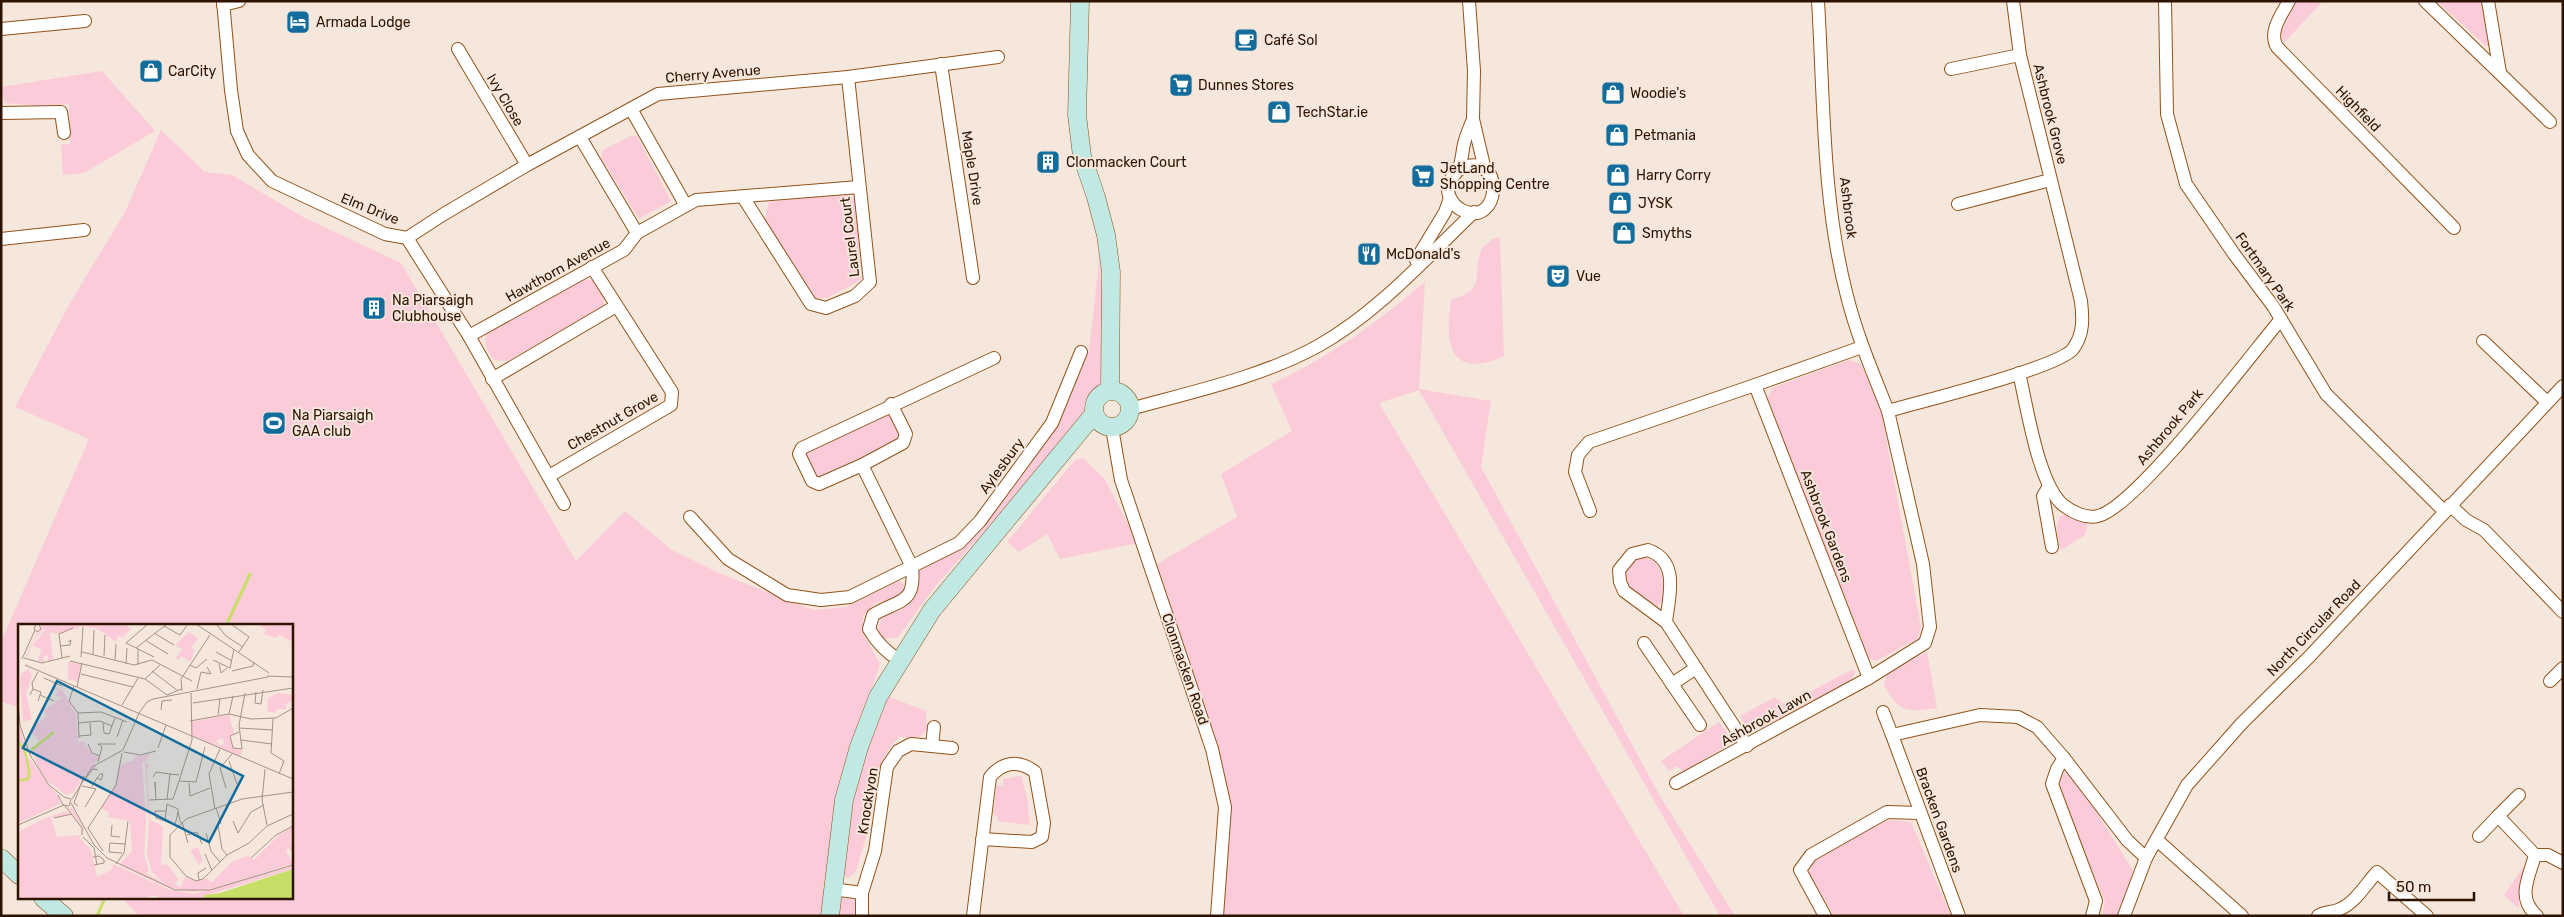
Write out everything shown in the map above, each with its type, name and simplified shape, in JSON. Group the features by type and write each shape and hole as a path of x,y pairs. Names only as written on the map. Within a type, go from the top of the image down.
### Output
{"street":[{"path":"223,3 239,1"},
{"path":"1080,1 1077,115 1082,156 1106,235 1111,272 1110,391"},
{"path":"1130,409 1271,367 1318,346 1351,324 1400,282 1474,212 1484,208 1493,197 1494,182 1485,170 1473,119 1474,71 1469,1"},
{"name":"Ashbrook","path":"1818,1 1830,208 1846,296 1862,347 1888,411 1923,564 1930,627 1924,643 1869,678"},
{"name":"Ashbrook Grove","path":"2013,1 2020,55 2081,301 2082,328 2072,350 2062,357 2019,373"},
{"name":"Fortmary Park","path":"2165,1 2167,114 2181,172 2194,196 2281,319 2326,394 2448,509 2484,530 2563,612"},
{"name":"Highfield","path":"2289,1 2274,29 2274,42 2276,46 2454,228"},
{"path":"2425,1 2550,122"},
{"path":"2488,1 2500,73"},
{"name":"Elm Drive","path":"223,3 236,123 248,155 272,181 386,234 407,238 469,336 564,504"},
{"path":"1,29 85,21"},
{"name":"Ivy Close","path":"458,49 527,165"},
{"name":"Ashbrook Grove","path":"1951,69 2020,55"},
{"name":"Cherry Avenue","path":"407,238 527,165 658,94 848,77 998,57"},
{"name":"Maple Drive","path":"941,64 973,278"},
{"name":"Laurel Court","path":"743,197 811,304 826,308 855,296 870,282 848,77"},
{"path":"631,109 685,204"},
{"path":"1,113 61,112 64,133"},
{"path":"1400,282 1433,233 1450,198 1450,180 1458,170 1473,119"},
{"path":"580,137 637,233"},
{"path":"1458,170 1471,166 1485,170"},
{"name":"Ashbrook Grove","path":"1958,204 2050,180"},
{"name":"Hawthorn Avenue","path":"469,336 624,250 637,233 685,204 696,200 859,187"},
{"path":"754,217 768,195"},
{"path":"1450,198 1456,207 1463,211 1474,212"},
{"path":"1,239 84,230"},
{"name":"Chestnut Grove","path":"548,476 671,405 672,392 592,267"},
{"path":"492,379 616,306"},
{"name":"Ashbrook Park","path":"2019,373 2038,454 2049,486 2062,504 2079,515 2098,516 2124,499 2154,472 2281,319"},
{"path":"2483,341 2547,402"},
{"path":"1590,511 1575,472 1578,455 1589,442 1862,347"},
{"name":"Aylesbury","path":"690,517 728,558 787,595 821,600 850,597 959,543 980,521 1052,423 1081,352"},
{"path":"891,404 906,434 903,443 862,465 819,484 812,481 799,454 802,448 891,404 994,358"},
{"path":"1888,411 2019,373"},
{"name":"Ashbrook Gardens","path":"1755,385 1869,678"},
{"name":"North Circular Road","path":"2124,916 2146,858 2187,785 2242,723 2309,657 2563,386"},
{"path":"830,916 844,800 859,747 878,698 899,660 932,610 1068,445 1104,423 1125,422 1130,409 1126,398 1110,391 1096,399 1104,423"},
{"name":"Clonmacken Road","path":"1104,423 1121,480 1212,749 1225,807 1217,916"},
{"path":"862,465 912,567 914,584 906,598 873,615 869,629 888,653 899,660"},
{"name":"Ashbrook Park","path":"2049,486 2043,496 2052,547"},
{"path":"2048,523 2062,504"},
{"path":"1666,622 1672,576 1664,560 1648,550 1632,554 1619,570 1620,582 1624,591 1666,622 1747,746"},
{"path":"1644,643 1700,726"},
{"path":"1672,684 1696,668"},
{"path":"2550,681 2563,668"},
{"name":"Ashbrook Lawn","path":"1676,783 1869,678"},
{"name":"Bracken Gardens","path":"1883,712 1919,813 1959,916"},
{"path":"1892,735 1980,715 2018,717 2037,727 2064,758 2127,840 2146,858"},
{"path":"932,746 934,727"},
{"name":"Knocklyon","path":"862,916 862,893 875,851 887,768 898,751 911,744 952,748"},
{"path":"2064,758 2057,769 2052,784 2096,901 2092,916"},
{"path":"973,916 982,839 990,777 997,769 1010,764 1025,764 1035,772 1044,823 1042,837 1032,842 982,839"},
{"path":"2479,836 2519,795"},
{"path":"1825,916 1800,870 1811,855 1887,812 1919,813"},
{"path":"2498,816 2535,854 2548,855 2563,863"},
{"path":"2157,840 2242,916"},
{"path":"2535,854 2524,895 2528,908 2538,916"},
{"path":"1,858 18,874"},
{"path":"2318,916 2323,912 2339,910 2347,905 2377,872 2427,916"},
{"path":"832,889 862,893"},
{"path":"45,900 64,916"}],"shaded area":[{"path":"2297,1 2323,1 2284,43 2281,32"},
{"path":"2437,1 2481,1 2483,13 2486,13 2489,46 2486,46"},
{"path":"102,71 155,131 84,173 63,175 61,144 70,144 69,104 40,106 5,103 1,87"},
{"path":"161,130 205,172 232,175 303,217 401,263 576,561 625,511 672,550 721,574 813,610 846,607 899,581 904,584 903,591 891,600 876,602 863,616 864,635 880,664 838,786 824,916 139,916 124,900 292,900 292,624 18,624 18,708 1,701 1,642 89,439 15,407 70,303 125,212"},
{"path":"631,136 637,136 671,201 639,219 601,157 603,150"},
{"path":"847,193 856,200 861,280 827,298 815,298 765,220 769,202"},
{"path":"1500,237 1504,356 1472,364 1462,361 1455,354 1451,344 1449,318 1451,302 1452,299 1470,291 1474,286 1482,248 1493,239"},
{"path":"1100,253 1104,373 1098,387 1087,401 1082,422 937,584 898,637 883,639 878,629 881,619 910,602 918,589 919,571 962,547 1056,426 1089,351"},
{"path":"580,278 595,281 604,297 604,306 508,361 494,360 485,341 490,329"},
{"path":"1425,282 1419,389 1491,401 1481,467 1660,796 1735,916 1720,916 1419,390 1379,403 1684,916 1223,916 1229,807 1157,564 1237,517 1221,474 1292,431 1271,384 1313,363 1351,339"},
{"path":"1849,360 1861,364 1881,410 1921,627 1917,639 1876,661 1868,658 1767,400 1772,388"},
{"path":"884,414 892,415 900,435 898,441 821,478 815,477 806,457 807,450"},
{"path":"1083,458 1104,478 1138,543 1060,559 1047,534 1019,552 1007,542 1075,460"},
{"path":"2066,515 2088,523 2085,535 2061,550 2057,537 2057,525 2060,516"},
{"path":"1636,556 1652,560 1660,570 1663,584 1663,600 1656,607 1635,593 1624,578 1626,569"},
{"path":"1927,652 1937,708 1911,710 1905,708 1894,701 1889,694 1884,684 1887,673"},
{"path":"1853,669 1855,673 1850,681 1762,728 1746,726 1740,716 1775,697 1785,705"},
{"path":"887,696 926,711 927,730 920,737 899,737 884,757 877,777 868,829 856,872 848,878 837,869 862,752"},
{"path":"1719,722 1728,734 1725,747 1684,772 1677,766 1669,771 1661,761"},
{"path":"2069,771 2075,777 2133,871 2119,916 2102,916 2105,902 2062,797 2059,781 2062,773"},
{"path":"1021,776 1027,797 1030,825 998,821 998,816 993,815 997,785 1003,786 1003,779"},
{"path":"1888,820 1911,822 1951,916 1834,916 1809,872 1814,859"},
{"path":"2526,863 2520,888 2519,909 2504,895"},
{"path":"841,898 856,900 856,916 839,916"}],"waterway":[{"path":"227,624 250,574"},
{"path":"97,916 104,900"}],"place":[{"name":"Armada Lodge","path":"298,22"},
{"name":"Café Sol","path":"1246,40"},
{"name":"CarCity","path":"151,71"},
{"name":"Dunnes Stores","path":"1181,85"},
{"name":"Woodie's","path":"1613,93"},
{"name":"TechStar.ie","path":"1279,112"},
{"name":"Petmania","path":"1617,135"},
{"name":"Clonmacken Court","path":"1048,162"},
{"name":"Harry Corry","path":"1618,175"},
{"name":"JetLand Shopping Centre","path":"1423,176"},
{"name":"JYSK","path":"1620,203"},
{"name":"Smyths","path":"1624,233"},
{"name":"McDonald's","path":"1369,254"},
{"name":"Vue","path":"1558,276"},
{"name":"Na Piarsaigh Clubhouse","path":"374,308"},
{"name":"Na Piarsaigh GAA club","path":"274,423"}]}
